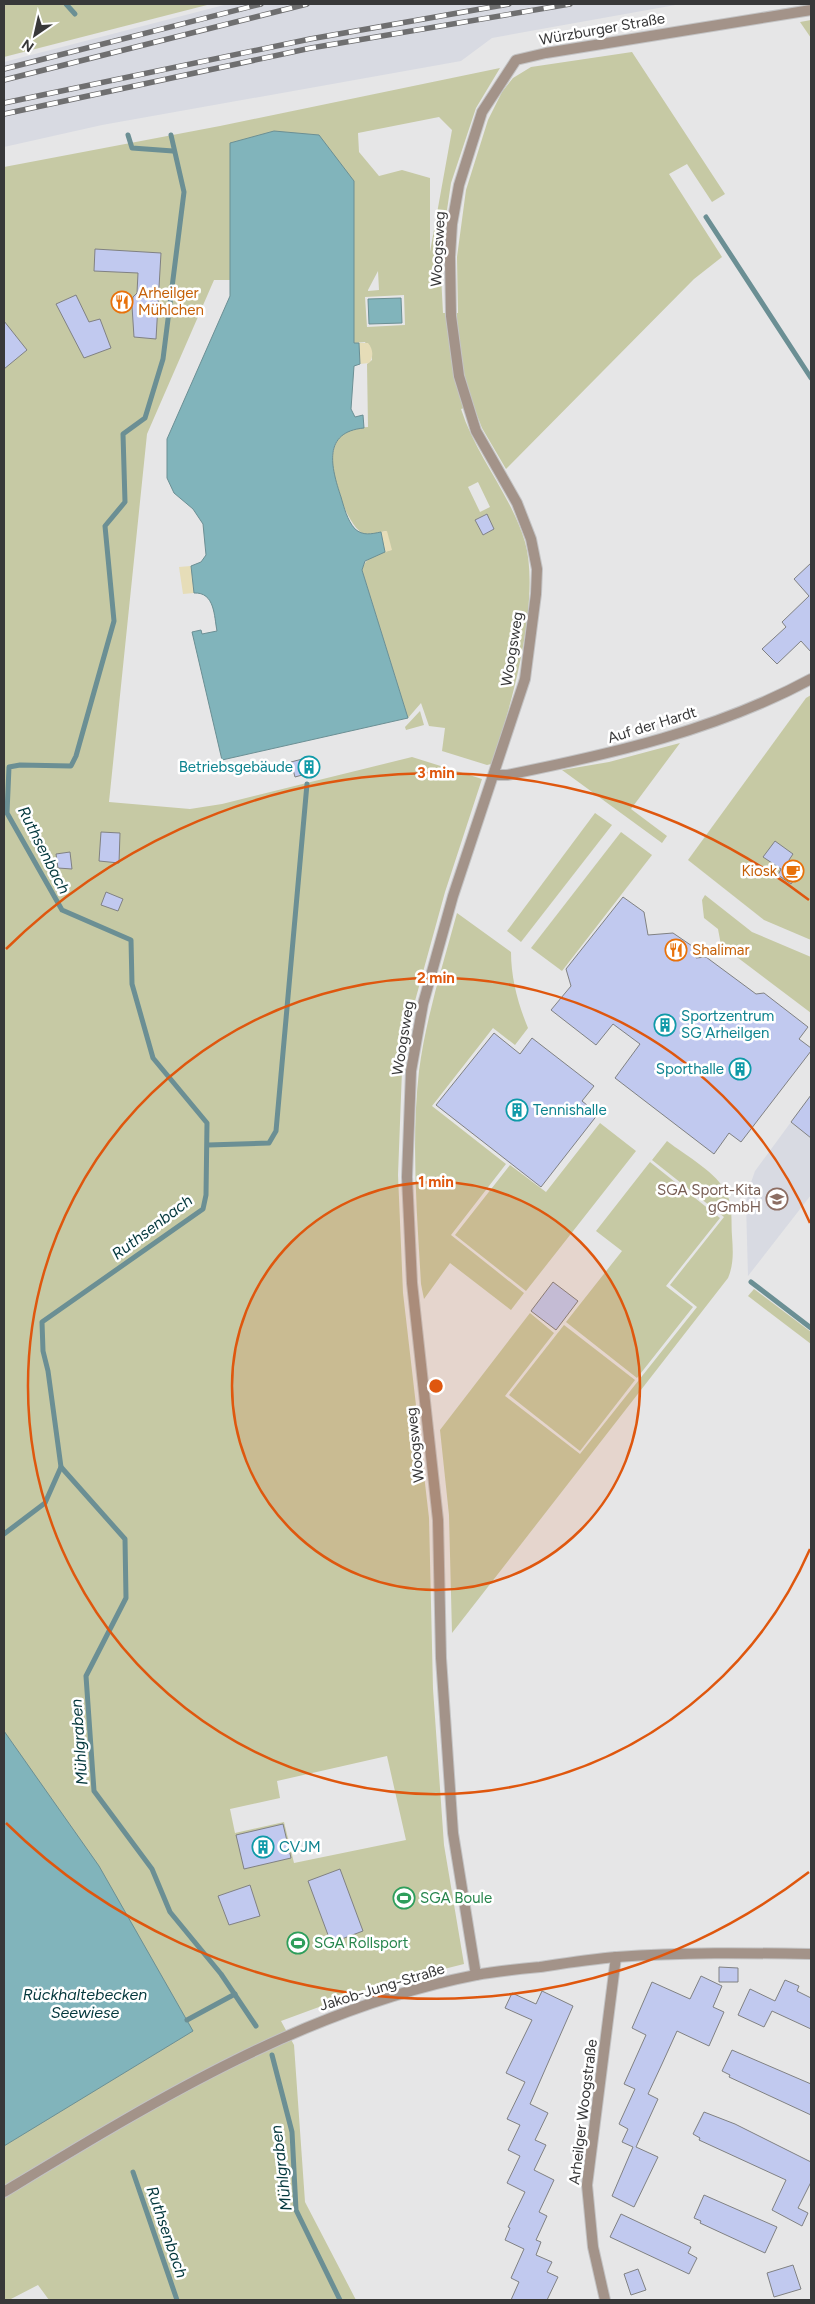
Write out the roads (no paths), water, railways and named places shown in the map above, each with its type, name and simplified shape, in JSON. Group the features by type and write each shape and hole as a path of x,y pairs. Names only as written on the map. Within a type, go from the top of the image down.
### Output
{"street":[{"name":"Würzburger Straße","path":"516,60 554,52 811,10"},
{"name":"Woogsweg","path":"476,1975 453,1833 442,1658 438,1520 412,1283 407,1177 411,1071 423,1004 452,896 525,679 536,594 537,569 531,539 517,503 476,431 459,376 451,316 450,257 452,224 459,185 482,112 516,60"},
{"name":"Auf der Hardt","path":"494,775 506,775 606,755 675,735 734,714 811,679"},
{"name":"Jakob-Jung-Straße","path":"4,2192 155,2102 281,2038 380,2000 476,1975 616,1957 716,1953 811,1954"},
{"name":"Arheilger Woogstraße","path":"605,2300 593,2248 587,2185 616,1957"}],"water":[{"name":"Arheilger Mühlchen","path":"274,131 319,135 354,181 354,343 359,343 360,364 354,366 351,409 355,417 363,415 364,428 341,436 333,453 334,474 343,505 355,529 364,534 381,532 385,552 365,561 362,570 408,718 222,760 192,632 201,630 202,634 217,631 210,601 206,596 194,593 191,566 201,562 206,555 203,524 193,509 174,493 167,478 167,439 230,296 230,143"},
{"path":"401,298 402,323 369,324 368,299"},
{"name":"Rückhaltebecken Seewiese","path":"4,1731 99,1866 193,2031 4,2146"}],"waterway":[{"path":"66,4 75,14"},
{"name":"Ruthsenbach","path":"128,135 132,148 173,151"},
{"name":"Ruthsenbach","path":"4,1534 45,1503 61,1467 48,1371 43,1351 42,1322 203,1209 206,1195 207,1123 153,1058 132,984 131,940 62,910 7,813 9,767 20,765 71,766 76,756 114,621 105,526 125,502 123,434 145,418 163,359 184,192 171,135"},
{"path":"706,217 811,378"},
{"path":"208,1145 269,1143 276,1131 307,784"},
{"path":"751,1282 811,1328"},
{"name":"Mühlgraben","path":"61,1467 125,1539 126,1598 86,1676 94,1791 152,1869 170,1912 221,1974 256,2026"},
{"path":"187,2020 235,1994"},
{"name":"Mühlgraben","path":"272,2055 292,2132 296,2210 340,2300"},
{"name":"Ruthsenbach","path":"133,2172 177,2300"}],"railway":[{"path":"4,69 261,4"},
{"path":"4,80 307,4"},
{"path":"4,103 310,39 509,4"},
{"path":"4,114 311,48 570,4"}],"place":[{"name":"Arheilger Mühlchen","path":"122,302"},
{"name":"Betriebsgebäude","path":"309,767"},
{"name":"Kiosk","path":"793,871"},
{"name":"Shalimar","path":"676,950"},
{"name":"Sportzentrum SG Arheilgen","path":"665,1025"},
{"name":"Sporthalle","path":"740,1069"},
{"name":"Tennishalle","path":"517,1110"},
{"name":"SGA Sport-Kita gGmbH","path":"777,1199"},
{"name":"CVJM","path":"263,1847"},
{"name":"SGA Boule","path":"404,1898"},
{"name":"SGA Rollsport","path":"298,1943"}]}
